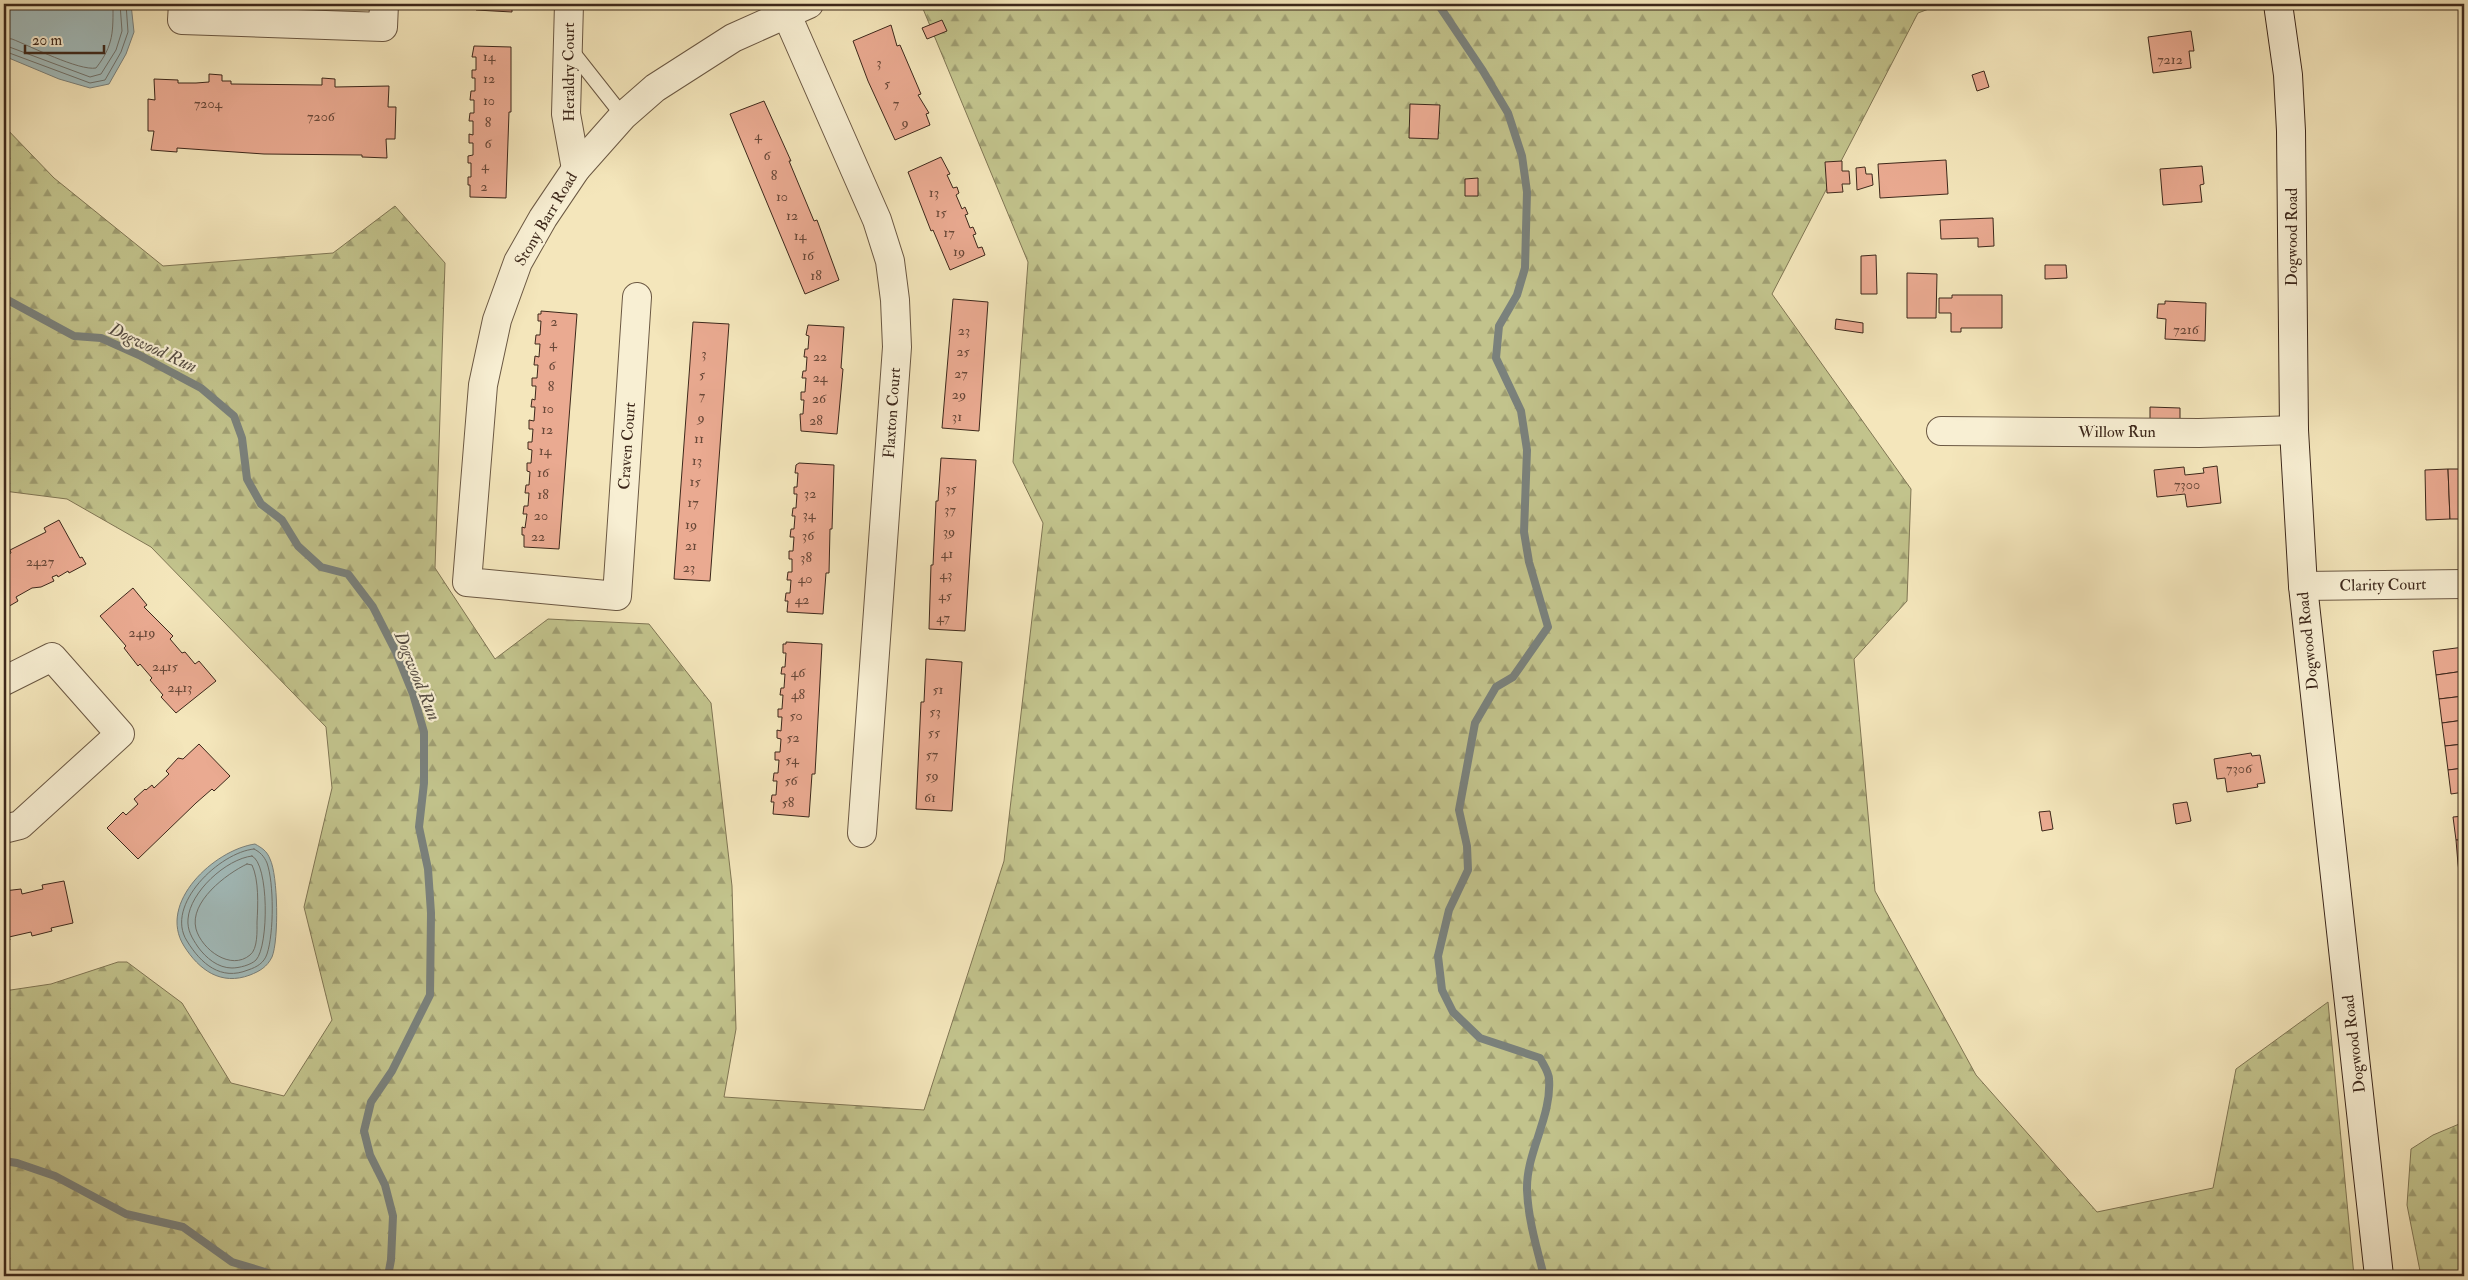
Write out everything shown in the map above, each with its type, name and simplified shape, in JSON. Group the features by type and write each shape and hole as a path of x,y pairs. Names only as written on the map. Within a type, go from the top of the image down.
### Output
{"street":[{"path":"183,4 182,20 383,27 384,4"},
{"name":"Heraldry Court","path":"569,4 566,114 576,169"},
{"name":"Dogwood Road","path":"2278,4 2288,75 2291,131 2294,430 2303,586 2379,1276"},
{"name":"Stony Barr Road","path":"617,596 467,582 483,385 497,320 518,262 543,218 576,169 622,116 655,88 691,63 733,38 797,8"},
{"name":"Flaxton Court","path":"797,8 877,220 890,261 895,300 897,347 862,833"},
{"name":"Craven Court","path":"617,596 638,297"},
{"name":"Willow Run","path":"1941,431 2199,433 2294,430"},
{"name":"Clarity Court","path":"2303,586 2464,584"},
{"path":"4,681 52,657 120,734 20,825 4,829"}],"lane":[{"path":"568,46 622,116"}],"green space":[{"path":"921,4 1942,4 1918,13 1772,294 1911,489 1907,601 1854,659 1875,891 1976,1075 2097,1212 2213,1188 2236,1069 2328,1002 2354,1276 4,1276 4,991 51,984 118,962 127,962 182,1003 231,1083 284,1096 332,1020 304,907 332,788 326,727 151,547 67,499 4,491 4,126 54,178 163,266 333,253 395,206 445,263 435,568 495,659 548,619 649,624 711,703 732,886 736,1029 724,1097 924,1110 1004,861 1043,523 1013,462 1028,262"},
{"path":"2464,1122 2464,1276 2421,1276 2407,1205 2411,1149 2433,1135"}],"water":[{"path":"4,4 131,4 134,32 126,54 109,84 90,88 59,79 4,56"},
{"path":"255,844 262,848 270,859 275,879 276,937 272,957 263,968 250,975 239,978 220,977 204,969 184,946 178,930 178,913 184,896 194,881 207,868 223,856 239,848"}],"building":[{"path":"476,4 512,4 512,12 476,10"},
{"path":"942,20 947,31 927,39 922,28"},
{"path":"891,25 897,46 900,45 921,94 918,95 929,113 926,114 930,125 895,140 868,81 853,41"},
{"path":"2191,31 2194,51 2189,51 2191,68 2153,73 2148,37"},
{"path":"474,46 511,47 511,112 509,112 506,198 470,197 468,177 471,177 471,163 468,163 468,156 473,155 473,143 469,143 469,134 473,135 473,121 469,121 470,113 474,113 474,100 470,100 471,91 475,91 475,78 472,78 472,70 476,70 476,57 472,57"},
{"path":"1984,71 1989,87 1977,91 1972,75"},
{"path":"209,74 222,75 222,81 231,81 231,84 322,85 322,78 335,79 335,87 389,86 388,107 396,107 395,139 386,139 387,158 362,157 362,155 264,154 177,148 177,152 151,150 154,131 148,131 148,99 155,100 154,79 178,80 178,83 209,82"},
{"path":"764,101 791,161 789,161 814,221 817,220 839,280 805,294 730,114"},
{"path":"1410,104 1440,105 1438,139 1409,138"},
{"path":"941,157 950,174 947,175 953,188 957,187 959,193 956,195 962,209 965,207 968,214 965,215 970,228 973,227 976,234 973,235 978,248 982,247 985,255 950,270 933,230 931,231 908,172"},
{"path":"1946,160 1948,194 1880,198 1878,164"},
{"path":"1842,161 1842,171 1849,171 1850,184 1842,184 1843,192 1827,193 1825,162"},
{"path":"2202,166 2204,184 2200,185 2202,202 2163,205 2160,169"},
{"path":"1865,167 1866,174 1872,174 1873,185 1857,190 1856,168"},
{"path":"1478,178 1478,196 1465,196 1465,179"},
{"path":"1993,218 1994,246 1978,247 1978,238 1941,239 1940,220"},
{"path":"1876,255 1877,294 1861,294 1861,256"},
{"path":"2045,265 2066,265 2067,278 2045,279"},
{"path":"1907,273 1937,274 1936,318 1907,318"},
{"path":"1952,295 2002,295 2002,328 1961,328 1961,332 1951,332 1951,313 1939,313 1939,298 1952,298"},
{"path":"953,299 988,302 979,431 942,428"},
{"path":"2165,301 2206,303 2205,341 2165,339 2166,319 2157,318 2158,304 2165,304"},
{"path":"541,311 577,314 559,549 524,547 524,535 522,535 522,527 525,528 527,514 523,514 524,506 528,506 529,493 525,493 526,485 529,485 530,472 527,471 527,463 531,463 532,450 528,449 528,442 532,442 533,429 529,429 529,420 534,421 535,407 531,407 532,399 535,400 536,386 532,386 532,378 537,378 538,365 534,365 535,356 539,357 540,344 535,344 536,335 540,335 541,321 538,321 538,314 541,314"},
{"path":"1836,319 1863,323 1863,333 1835,329"},
{"path":"693,322 729,324 710,581 674,579"},
{"path":"808,325 844,327 841,368 843,369 837,434 801,431 800,414 803,414 804,400 801,400 801,392 805,392 806,378 802,378 803,371 806,371 807,357 804,357 805,349 808,349 809,336 806,335"},
{"path":"2150,407 2180,408 2180,423 2150,423"},
{"path":"941,458 976,460 965,631 929,629 931,565 933,565 936,501 938,501"},
{"path":"799,463 834,465 829,573 826,573 823,614 787,612 788,601 785,601 786,593 790,593 791,580 787,580 788,572 792,572 792,559 789,559 789,551 793,551 794,537 790,537 791,529 794,529 795,516 792,516 793,508 796,508 797,494 794,494 794,487 797,487 798,473 795,473 796,465"},
{"path":"2217,466 2221,503 2187,507 2185,494 2157,497 2154,470 2184,467 2185,475 2204,473 2203,468"},
{"path":"2448,469 2450,519 2426,520 2425,470"},
{"path":"2448,469 2464,469 2464,519 2450,519"},
{"path":"59,520 80,558 82,557 86,564 69,573 68,571 58,577 57,575 52,577 54,581 41,587 32,588 16,597 18,601 6,608 4,607 4,557 11,553 10,550 46,532 44,528"},
{"path":"133,588 147,605 144,607 173,636 170,639 182,653 185,652 195,664 199,661 216,681 176,713 161,697 163,695 150,680 152,678 140,664 138,666 124,648 126,646 100,616"},
{"path":"786,642 822,644 815,774 812,774 809,817 773,814 774,802 771,802 772,795 776,795 777,781 773,781 774,773 778,773 779,760 775,760 775,752 780,752 781,739 777,738 777,730 781,731 782,717 778,717 778,709 782,709 783,695 780,695 781,688 784,688 785,674 781,674 782,667 785,667 786,653 783,653 783,644 786,644"},
{"path":"2464,647 2464,671 2436,675 2433,651"},
{"path":"926,659 962,662 952,811 916,809 921,702 924,702"},
{"path":"2464,671 2464,696 2439,699 2436,675"},
{"path":"2464,696 2464,720 2442,723 2439,699"},
{"path":"2464,720 2464,744 2445,746 2442,723"},
{"path":"199,744 230,776 214,791 212,789 196,803 138,859 107,828 123,812 126,815 138,804 134,799 145,789 152,785 154,788 169,774 166,771 178,758 183,759"},
{"path":"2464,744 2464,768 2448,770 2445,746"},
{"path":"2251,753 2252,756 2260,755 2265,783 2257,784 2258,787 2227,792 2225,778 2217,779 2214,759"},
{"path":"2464,768 2464,792 2451,794 2448,770"},
{"path":"2187,802 2191,821 2176,824 2173,804"},
{"path":"2050,811 2053,829 2042,831 2039,812"},
{"path":"2464,816 2464,840 2456,840 2453,817"},
{"path":"2456,840 2464,840 2464,863 2458,864"},
{"path":"2464,863 2464,887 2461,887 2458,864"},
{"path":"64,881 73,923 51,928 52,931 32,936 31,932 9,937 10,940 4,942 4,891 21,889 22,894 43,889 42,885"}],"waterway":[{"path":"1438,4 1483,71 1508,113 1522,156 1527,192 1525,268 1517,295 1499,326 1496,358 1521,411 1527,450 1524,532 1529,562 1548,627 1513,677 1496,687 1475,723 1459,810 1467,846 1468,870 1449,910 1438,956 1442,990 1453,1012 1480,1038 1540,1058 1548,1074 1549,1093 1547,1107 1530,1162 1527,1190 1531,1223 1544,1276"},
{"name":"Dogwood Run","path":"4,298 74,336 101,338 139,355 201,388 234,416 242,438 247,479 261,504 282,520 298,546 321,567 348,574 373,607 396,652 413,694 424,732 424,783 419,827 428,869 431,913 430,995 392,1071 371,1102 364,1131 370,1155 385,1185 393,1216 391,1260 388,1276"},
{"path":"4,1161 17,1163 55,1176 126,1214 183,1227 232,1262 278,1276"}]}
